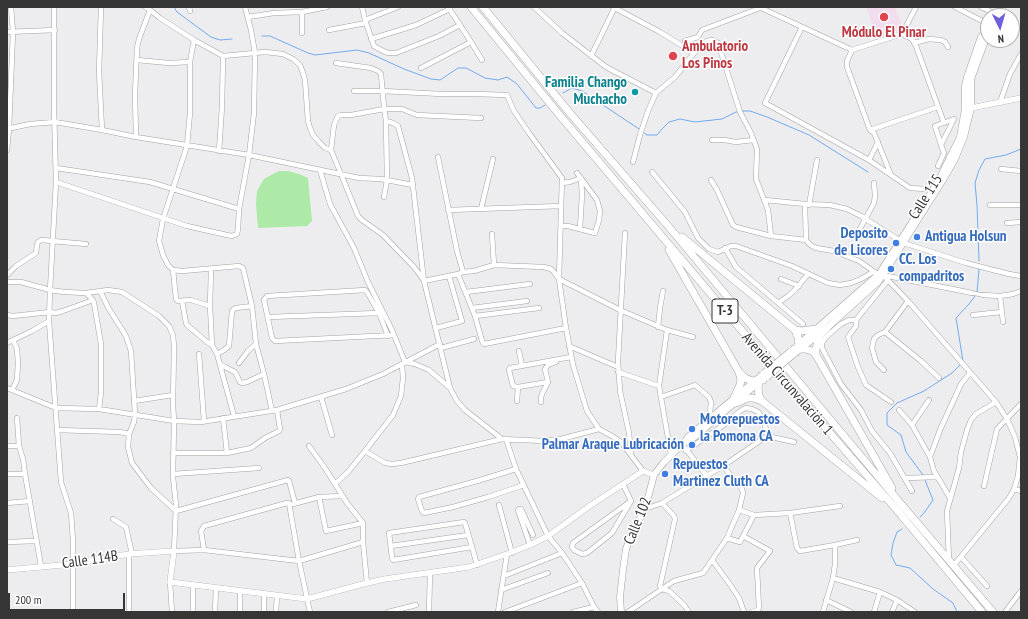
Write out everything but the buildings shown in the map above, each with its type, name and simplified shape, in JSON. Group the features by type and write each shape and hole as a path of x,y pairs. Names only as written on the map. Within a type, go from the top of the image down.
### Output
{"main road":[{"name":"Avenida Circunvalación 1","path":"471,7 562,118 982,612"},
{"name":"Avenida Circunvalación 1","path":"483,7 569,112 669,227 993,612"},
{"name":"Calle 115","path":"968,109 965,86 980,40"},
{"name":"Calle 115","path":"796,350 878,274 901,242 939,180 960,137 968,109 971,79 982,48"},
{"path":"669,227 795,330 798,337 796,350 812,351 816,355 901,504"},
{"path":"660,234 739,372 741,380 735,400 748,398 762,401 896,510"},
{"name":"Calle 115","path":"796,350 827,328 878,282 878,274"},
{"path":"816,355 818,340 827,328"},
{"path":"795,330 801,331 817,329"},
{"name":"Calle 102","path":"621,612 621,590 626,550 631,535 645,509 654,474 688,437 796,350"},
{"path":"739,372 748,379 761,379 758,391 762,401"},
{"name":"Calle 102","path":"684,443 691,440 735,400"}],"street":[{"path":"7,150 13,32 11,7"},
{"path":"54,7 56,182 49,321 61,482 71,513 73,612"},
{"path":"101,7 99,71 102,130"},
{"path":"56,182 187,226 232,236 236,234 238,229 239,209 249,155 254,113 255,53 245,7"},
{"path":"248,17 327,7"},
{"path":"362,7 365,21 374,46 385,52 396,53 439,36 460,25"},
{"path":"329,30 365,21 398,7"},
{"path":"534,7 562,33 606,67 656,93"},
{"path":"685,41 698,37 702,30 759,7 852,50 902,34 912,39 916,46 944,123"},
{"path":"902,34 916,7"},
{"path":"955,7 980,20"},
{"path":"136,137 135,95 137,48 147,8 194,40 224,56 265,52 283,54 293,59 300,65 305,80 308,121 310,128 313,135 319,142 325,148 331,150"},
{"path":"371,39 416,25 449,8 482,60"},
{"path":"591,56 613,8 660,32 694,53"},
{"path":"302,33 304,10"},
{"path":"802,27 765,103 869,160 910,188 924,188"},
{"path":"7,32 55,30"},
{"path":"914,43 929,39 941,40 945,42 948,47"},
{"path":"173,453 227,453 251,448 265,438 278,432 280,429 256,344 252,306 243,268 239,266 182,271 173,270 168,265 163,255 159,241 163,219 187,146 190,113 190,62 194,40"},
{"path":"633,162 640,135 656,93 675,77 694,53 707,41 712,40 718,43 740,112 757,149 756,179 768,210 771,236"},
{"path":"421,68 471,42"},
{"path":"852,50 847,61 847,67 870,130 878,142 891,175"},
{"path":"1000,102 1010,74 1021,54"},
{"path":"219,150 224,56"},
{"path":"136,60 168,63 190,62"},
{"path":"336,63 371,68 381,74 386,121 387,180 384,197"},
{"path":"354,91 507,95 514,111 562,178 559,279 571,357 587,410 599,430 621,442 643,471 654,474"},
{"path":"968,109 1021,98"},
{"path":"870,130 938,108"},
{"path":"424,281 414,267 383,235 358,216 331,150 334,125 338,116 351,116 384,109 402,109 418,115 481,118"},
{"path":"938,166 944,153 935,126 954,119 942,145"},
{"path":"386,121 398,126 412,178 424,281 450,388"},
{"path":"8,129 30,124 55,122 187,146 249,155 359,178 387,180 413,185"},
{"path":"712,140 736,142 753,140"},
{"path":"869,160 878,142"},
{"path":"438,158 461,273 482,341 485,344 566,328"},
{"path":"481,209 493,159"},
{"path":"817,160 807,205 806,240 811,246 816,248 834,251 859,261 888,280 996,402 1007,419 1015,437 1020,457 1018,476 1009,498 961,557 951,563 947,511 959,468 966,430 976,414 996,402"},
{"path":"56,168 150,182 239,209"},
{"path":"1001,169 1021,171"},
{"path":"320,170 330,204 354,248 404,363 401,396 394,415 348,472 335,484"},
{"path":"652,172 685,212 698,238 709,249 718,252 725,248 736,246 792,266 828,283 840,285 878,274 972,293 1000,296 1014,294 1021,291"},
{"path":"561,226 568,226 595,233 599,220 600,211 597,200 577,173"},
{"path":"562,183 581,178"},
{"path":"580,229 582,195 581,178"},
{"path":"711,180 733,225 736,227 771,236 806,240"},
{"path":"856,236 874,203 874,183"},
{"path":"765,200 807,205 830,205 847,209 901,242 966,263 1021,276"},
{"path":"990,205 1021,205"},
{"path":"448,210 561,206"},
{"path":"1007,223 1021,222"},
{"path":"492,234 494,265"},
{"path":"625,234 618,369 620,391 629,433 631,454"},
{"path":"7,275 16,266 36,253 38,242 41,240 86,244"},
{"path":"725,248 736,267 803,324"},
{"path":"424,281 474,271 494,265 544,267 551,269 559,279 620,310 658,327 693,337"},
{"path":"211,269 210,306 212,345 220,363 234,416"},
{"path":"173,270 176,299 178,301 192,300 210,306"},
{"path":"778,302 788,296 799,286 808,274"},
{"path":"436,328 462,321 449,276"},
{"path":"781,279 799,286"},
{"path":"888,280 856,320 856,326 848,339 866,385 891,402"},
{"path":"7,282 21,282 50,290 64,292 86,293 108,290 122,292 159,316 168,326 173,335 173,474 176,511 174,551 170,582 172,612"},
{"path":"466,292 530,284"},
{"path":"365,290 368,292 391,335 275,341 272,338 264,300 267,296 365,290"},
{"path":"100,291 109,309 126,336 131,351 135,414 134,422 129,434 128,447 132,462 151,488 176,511"},
{"path":"658,327 664,291"},
{"path":"86,293 93,300 101,344 101,393 99,409"},
{"path":"1000,296 1003,322"},
{"path":"7,315 13,316 50,312 56,313 93,300"},
{"path":"182,301 187,325 212,345"},
{"path":"472,308 527,301"},
{"path":"884,370 876,362 872,348 874,340 878,335 885,332 908,301"},
{"path":"217,354 229,346 232,311 236,308 252,306"},
{"path":"475,316 539,308"},
{"path":"268,317 378,312"},
{"path":"973,315 1002,312"},
{"path":"856,320 849,320 841,324 826,337 822,343 822,348 841,384 861,410 872,431 890,453 912,491"},
{"path":"7,343 49,321"},
{"path":"667,330 659,386 672,454"},
{"path":"885,332 921,361 938,378"},
{"path":"13,340 17,349 17,380 9,389 56,408 99,409 174,421 204,421 274,411 321,397 383,374 441,346 474,339"},
{"path":"239,363 248,351 256,344"},
{"path":"569,346 659,386"},
{"path":"519,351 522,366"},
{"path":"199,354 204,421"},
{"path":"548,382 518,387 513,386 509,369 571,357"},
{"path":"541,402 543,392 548,382 545,369 548,365 559,360"},
{"path":"220,363 224,367 235,372 242,383 264,374"},
{"path":"404,363 415,364 429,370 450,388 465,410 504,439 516,469 548,536 562,553 582,583 598,612"},
{"path":"930,457 940,430 961,384 970,373"},
{"path":"661,397 695,385 709,397 711,402 710,418"},
{"path":"517,402 518,387"},
{"path":"134,401 173,396"},
{"path":"321,397 332,434"},
{"path":"912,425 929,400"},
{"path":"984,486 997,429 1021,404"},
{"path":"686,451 745,408 752,408 764,419 767,436"},
{"path":"899,410 912,425 930,457 937,477 950,498"},
{"path":"17,418 19,446 23,459 41,566"},
{"path":"223,418 227,453"},
{"path":"57,430 120,432 129,434"},
{"path":"365,451 385,463 392,464 504,439 544,441 561,439 599,430"},
{"path":"645,509 662,503 723,466 767,436 794,442"},
{"path":"684,443 686,451 706,475"},
{"path":"7,446 19,446"},
{"path":"309,446 347,503 363,523 363,542 367,582"},
{"path":"629,612 674,581 703,573 712,560 726,538 739,510 743,492 723,466"},
{"path":"173,474 259,468"},
{"path":"516,469 419,497 418,499 422,511 424,512 453,507 524,485"},
{"path":"170,582 307,599 367,582 469,567 510,553 548,536 591,505 643,471"},
{"path":"7,474 25,474"},
{"path":"905,478 937,477"},
{"path":"176,511 286,480 289,481 292,504 292,520 310,612"},
{"path":"623,484 631,501"},
{"path":"1014,488 1021,491"},
{"path":"204,550 202,531 204,526 287,503 292,504 319,497 343,496"},
{"path":"319,497 326,531 363,523"},
{"path":"7,503 30,501"},
{"path":"631,501 612,533 587,553 582,554 574,550 572,544 631,501"},
{"path":"662,503 675,519 660,586 662,589"},
{"path":"498,612 501,590 510,553 499,505"},
{"path":"739,510 754,514 790,513 840,506"},
{"path":"530,545 518,510 519,509 521,509 534,535"},
{"path":"790,513 797,548 800,551 857,540"},
{"path":"726,538 740,542 754,514"},
{"path":"112,519 126,527 131,554 129,612"},
{"path":"472,548 393,560 389,533 464,522 472,548 476,565"},
{"path":"391,546 468,535"},
{"path":"743,536 770,551 757,568 759,608 758,610 752,612"},
{"path":"7,542 36,541"},
{"path":"174,551 204,550 299,561 363,542"},
{"path":"822,612 833,578 835,545"},
{"name":"Calle 114B","path":"7,570 73,564 131,554 174,551"},
{"path":"504,576 562,553"},
{"path":"961,557 987,586"},
{"path":"712,560 739,598 744,612"},
{"path":"429,612 430,572"},
{"path":"501,590 548,574"},
{"path":"833,578 880,592 897,600 915,612"},
{"path":"505,612 582,583"},
{"path":"193,585 193,612"},
{"path":"215,612 216,588"},
{"path":"662,589 670,591 689,612"},
{"path":"240,591 240,612"},
{"path":"874,612 880,592"},
{"path":"1007,611 1021,592"},
{"path":"264,594 264,612"},
{"path":"276,612 277,596"},
{"path":"826,600 851,612"},
{"path":"892,612 897,600"},
{"path":"388,612 416,605"},
{"path":"573,612 594,607"}],"shaded area":[{"name":"Módulo El Pinar","path":"866,7 895,7 903,28 901,32 878,40"}],"green space":[{"path":"279,171 288,171 308,178 312,221 307,226 258,228 256,204 257,191 264,179"}],"waterway":[{"path":"174,7 177,12 211,37 220,40 232,39"},
{"path":"262,36 270,36 315,55 357,50 369,53 404,69 431,79 440,80 458,68 466,68 485,78 498,80 507,77 517,84 536,108 540,108 545,105"},
{"path":"563,93 572,88 582,91 639,129"},
{"path":"742,111 750,111 767,117 809,135 868,172"},
{"path":"643,132 647,135 657,135 669,122 680,119 695,122 722,119 739,112"},
{"path":"979,261 975,183 979,170 985,159 1006,155 1021,149"},
{"path":"977,293 979,269"},
{"path":"963,361 956,318 976,295"},
{"path":"923,475 906,452 901,435 887,425 887,413 897,403 924,391 952,373 960,365"},
{"path":"920,517 933,500 925,480"},
{"path":"902,529 897,532 893,543 891,555 896,565 910,568 933,589 953,603 957,612"}],"place":[{"name":"Módulo El Pinar","path":"884,17"},
{"name":"Ambulatorio Los Pinos","path":"673,56"},
{"name":"Familia Chango Muchacho","path":"635,92"},
{"name":"Antigua Holsun","path":"917,237"},
{"name":"Deposito de Licores","path":"896,243"},
{"name":"CC. Los compadritos","path":"891,269"},
{"name":"Motorepuestos la Pomona CA","path":"692,429"},
{"name":"Palmar Araque Lubricación","path":"692,445"},
{"name":"Repuestos Martinez Cluth CA","path":"665,474"}]}
